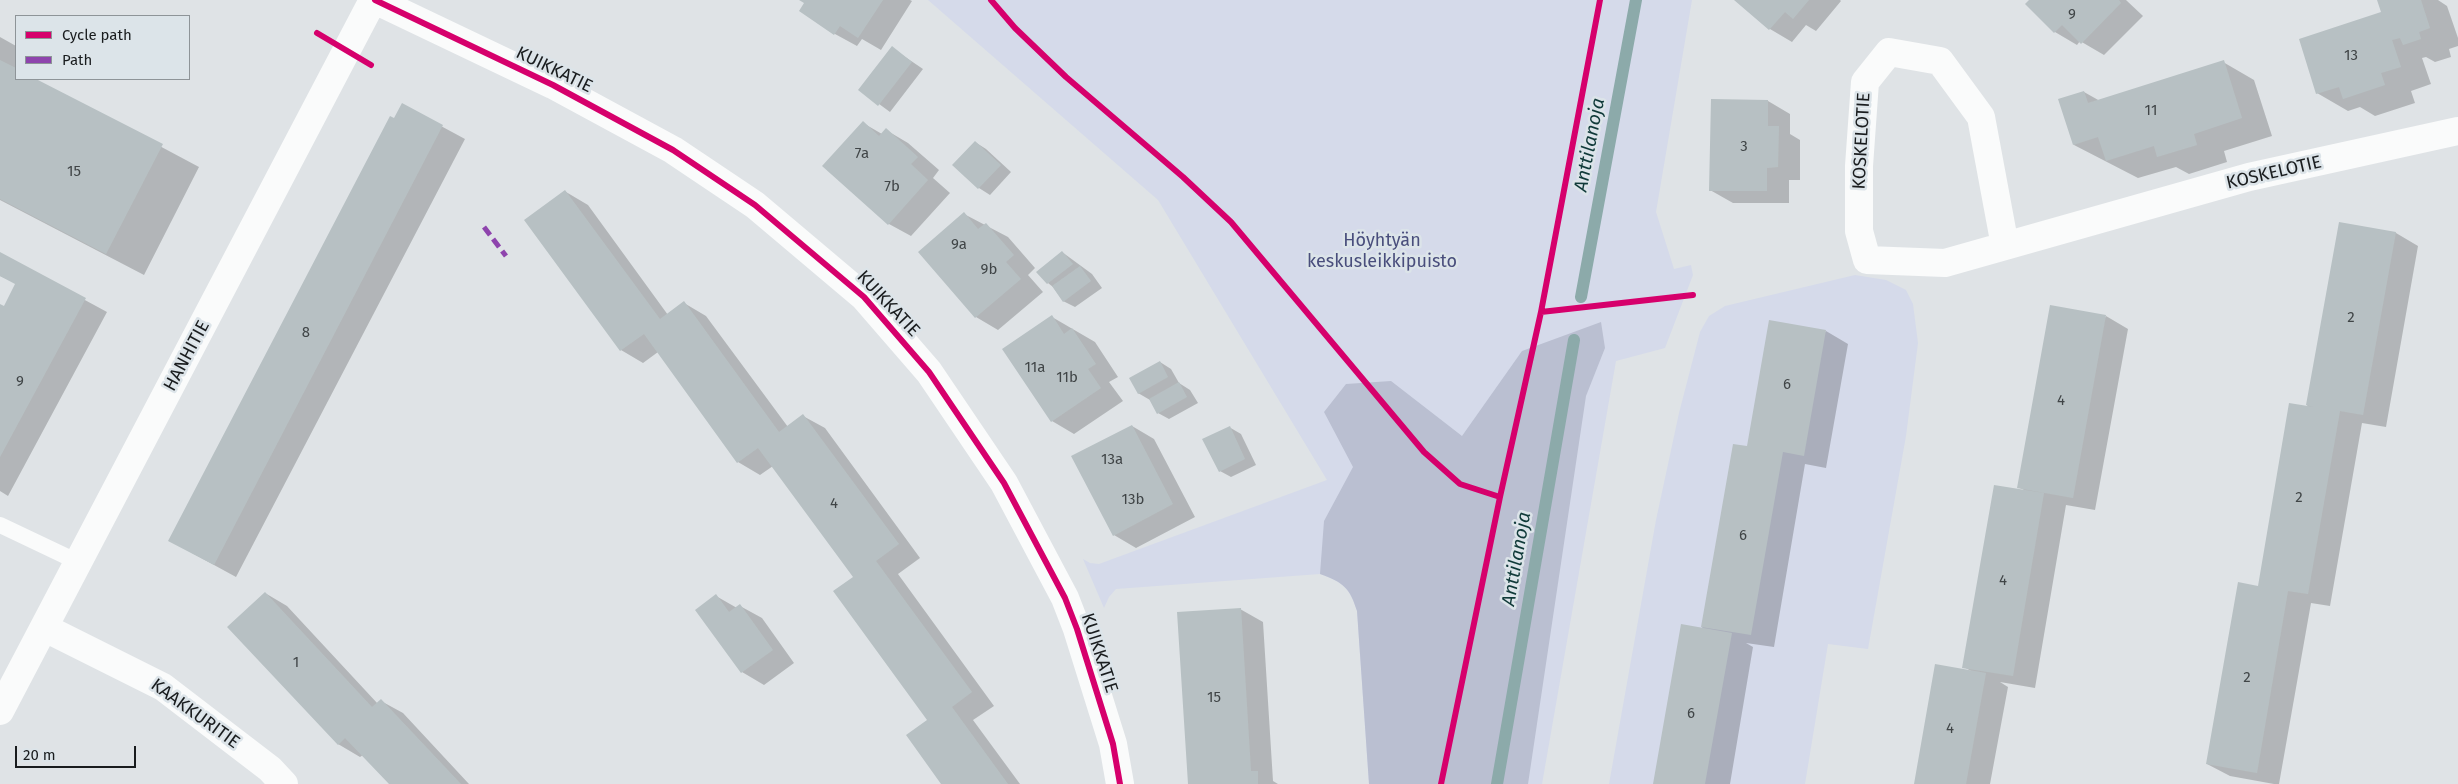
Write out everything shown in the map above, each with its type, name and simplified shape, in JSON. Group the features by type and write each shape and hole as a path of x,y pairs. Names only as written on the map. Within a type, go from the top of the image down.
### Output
{"street":[{"name":"HANHITIE","path":"0,711 374,0"},
{"name":"KUIKKATIE","path":"374,0 558,88 674,150 755,205 864,297 938,384 1004,483 1056,581 1080,638 1113,744 1120,784"},
{"name":"KOSKELOTIE","path":"2005,246 1981,117 1940,62 1889,52 1864,82 1859,166 1859,222 1867,260 1945,263 2249,177 2458,131"},
{"name":"KAAKKURITIE","path":"45,628 163,687 270,769 284,784"}],"lane":[{"path":"0,525 78,562"}],"green space":[{"name":"Höyhtyän keskusleikkipuisto","path":"928,0 1692,0 1656,212 1674,269 1691,265 1693,275 1665,348 1616,361 1542,784 1369,784 1357,611 1352,597 1345,587 1328,577 1320,574 1116,589 1109,597 1104,608 1083,559 1090,563 1099,564 1327,480 1158,200"},
{"path":"1855,275 1886,280 1906,290 1913,304 1918,343 1906,436 1868,649 1828,644 1805,784 1609,784 1656,520 1679,413 1700,332 1709,316 1725,306"}],"shaded area":[{"path":"1601,322 1605,348 1586,396 1528,784 1369,784 1357,611 1352,597 1345,587 1320,574 1324,521 1353,467 1324,412 1346,384 1391,381 1462,436 1522,351"}],"building":[{"path":"799,0 883,0 858,38 840,26 834,35 799,11 804,3"},
{"path":"1734,0 1809,0 1793,19 1785,12 1769,30"},
{"path":"2029,0 2119,0 2121,3 2081,44 2062,25 2054,33 2025,4"},
{"path":"2377,0 2421,0 2430,28 2419,32 2421,39 2403,45 2400,38 2392,40 2401,67 2381,73 2385,85 2343,99 2339,87 2316,94 2299,39 2381,12"},
{"path":"892,46 912,62 878,106 858,90"},
{"path":"0,60 15,68 15,80 38,80 163,144 106,254 0,199"},
{"path":"2224,60 2242,118 2194,134 2197,145 2157,157 2154,146 2106,161 2098,137 2073,145 2058,99 2084,91 2088,103"},
{"path":"1711,99 1768,100 1768,126 1779,126 1778,167 1767,168 1767,191 1709,191"},
{"path":"402,103 443,125 214,565 168,541 390,116 394,118"},
{"path":"863,121 879,136 886,128 918,157 911,164 928,180 888,225 822,166"},
{"path":"975,141 1001,165 978,189 952,165"},
{"path":"565,190 660,319 684,301 779,432 803,414 899,544 876,561 972,692 952,707 1008,784 941,784 906,735 927,720 833,591 853,577 758,448 737,463 644,334 620,351 524,220"},
{"path":"964,212 978,229 986,223 1014,255 1006,262 1021,279 975,318 918,252"},
{"path":"2339,222 2396,232 2363,415 2340,411 2308,594 2288,591 2257,773 2206,764 2238,582 2258,586 2289,403 2314,407 2306,405"},
{"path":"1062,251 1073,264 1047,284 1036,272"},
{"path":"0,252 86,298 0,457 0,304 4,306 15,284 0,276"},
{"path":"1080,266 1091,281 1063,302 1052,286"},
{"path":"2050,305 2106,315 2073,498 2017,488"},
{"path":"1052,315 1064,334 1072,328 1096,364 1088,369 1101,388 1051,422 1002,349"},
{"path":"1769,320 1826,330 1804,456 1783,452 1751,635 1701,627 1733,444 1747,446"},
{"path":"1160,361 1168,377 1138,394 1129,378"},
{"path":"1179,382 1187,397 1157,414 1149,399"},
{"path":"1132,425 1173,504 1113,536 1071,456"},
{"path":"1230,426 1245,459 1219,472 1202,439"},
{"path":"1994,485 2044,493 2013,676 1962,668"},
{"path":"265,592 372,707 381,699 461,784 389,784 345,738 338,745 227,627"},
{"path":"716,594 729,612 740,604 773,650 741,673 695,610"},
{"path":"1241,608 1251,771 1258,771 1258,784 1188,784 1177,612"},
{"path":"1681,624 1732,633 1705,784 1653,784"},
{"path":"1935,664 1986,673 1966,784 1914,784"}],"waterway":[{"name":"Anttilanoja","path":"1581,297 1636,0"},
{"name":"Anttilanoja","path":"1497,784 1574,340"}],"marked path":[{"path":"484,227 506,256"}],"cycle path":[{"path":"375,0 553,85 673,150 755,205 864,297 929,372 1004,483 1065,598 1077,629 1113,744 1120,784"},
{"path":"991,0 1015,28 1066,77 1183,177 1231,222 1424,452 1460,484 1500,497"},
{"path":"1441,784 1500,497 1541,312 1600,0"},
{"path":"317,33 371,65"},
{"path":"1541,312 1693,295"}]}
